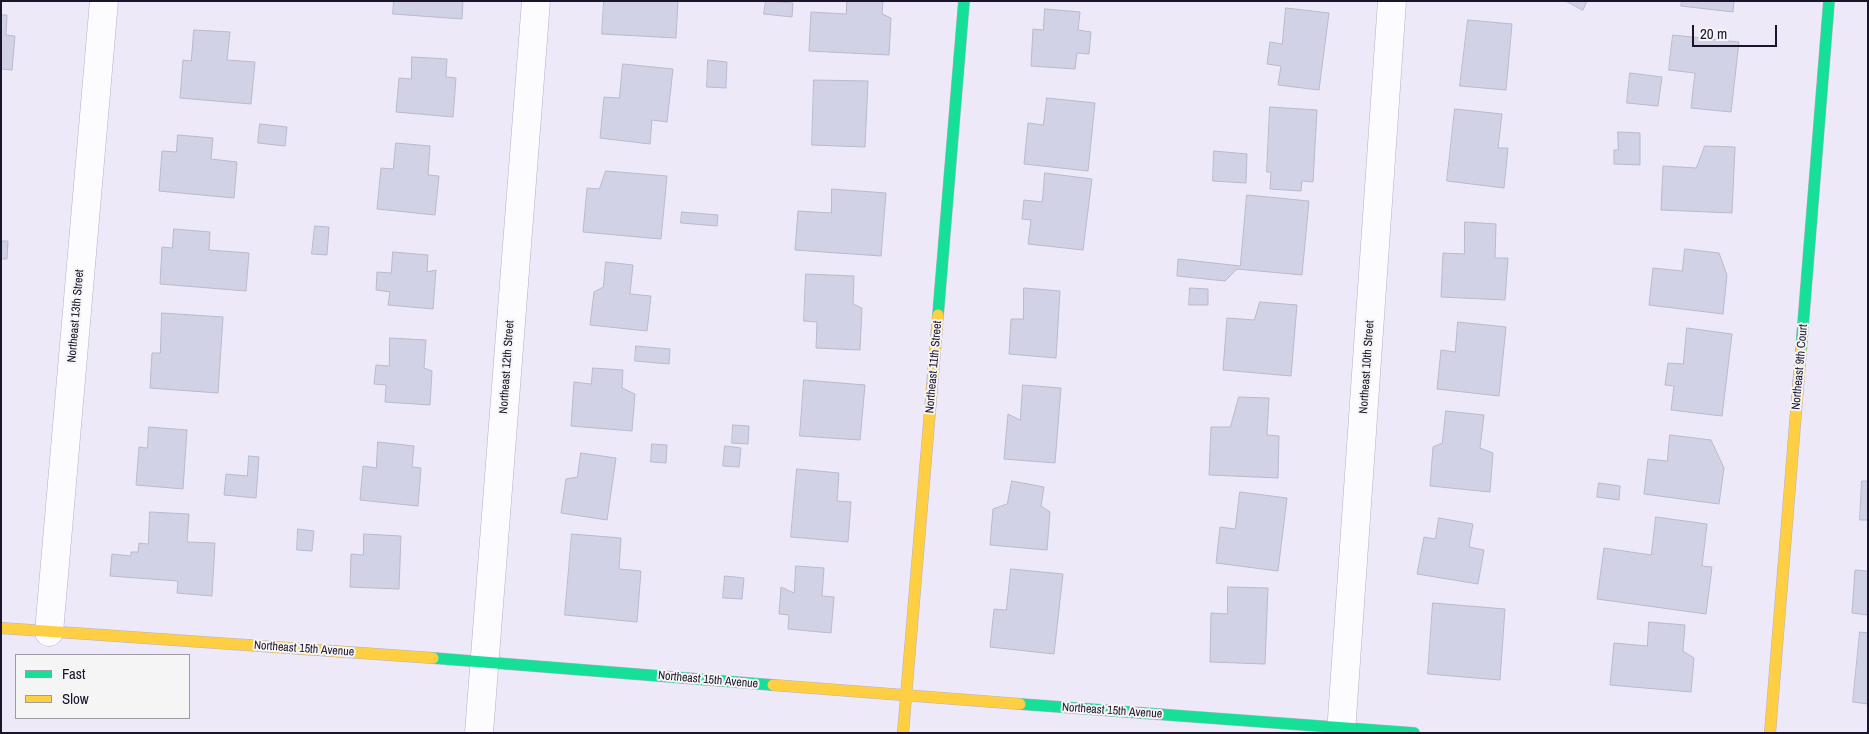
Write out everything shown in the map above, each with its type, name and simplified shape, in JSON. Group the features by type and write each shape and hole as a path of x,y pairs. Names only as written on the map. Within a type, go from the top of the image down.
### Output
{"street":[{"name":"Northeast 13th Street","path":"49,632 104,1"},
{"name":"Northeast 12th Street","path":"479,733 536,1"},
{"name":"Northeast 11th Street","path":"903,733 964,1"},
{"name":"Northeast 10th Street","path":"1341,730 1392,1"},
{"name":"Northeast 9th Court","path":"1770,733 1829,1"},
{"name":"Northeast 15th Avenue","path":"1,628 485,662 1341,730 1414,733"}],"building":[{"path":"394,1 463,1 462,19 393,14"},
{"path":"604,1 678,1 676,38 602,34"},
{"path":"766,1 793,3 792,17 764,14"},
{"path":"847,1 883,1 882,14 891,18 889,55 809,51 811,12 846,14"},
{"path":"1566,1 1587,1 1583,10"},
{"path":"1682,1 1734,1 1733,12 1681,6"},
{"path":"1286,8 1329,13 1319,90 1278,85 1281,66 1267,64 1270,42 1282,44"},
{"path":"1045,9 1080,12 1078,30 1091,32 1089,54 1077,53 1075,69 1031,66 1033,29 1043,30"},
{"path":"1,15 7,15 6,35 15,36 12,70 1,69"},
{"path":"1468,20 1512,24 1506,90 1460,86"},
{"path":"194,30 230,32 227,60 255,62 251,104 180,98 183,60 191,61"},
{"path":"1673,35 1739,42 1731,112 1691,108 1695,73 1669,70"},
{"path":"412,57 447,59 446,77 456,78 453,117 396,112 399,78 411,79"},
{"path":"708,60 727,62 726,88 707,87"},
{"path":"623,64 673,69 667,122 652,120 650,144 600,138 604,97 619,98"},
{"path":"1630,73 1662,77 1658,106 1627,103"},
{"path":"814,80 868,81 865,147 812,145"},
{"path":"1047,98 1095,103 1088,171 1024,164 1028,123 1043,125"},
{"path":"1270,107 1317,110 1313,182 1302,181 1301,191 1270,189 1271,172 1267,172"},
{"path":"1455,109 1502,114 1498,148 1508,148 1504,188 1447,181"},
{"path":"260,124 287,127 285,146 258,143"},
{"path":"1618,132 1640,133 1640,165 1614,164 1614,150 1618,150"},
{"path":"178,135 213,138 211,159 237,162 234,198 159,191 162,151 176,152"},
{"path":"396,143 430,146 428,175 439,176 435,215 377,209 381,168 393,169"},
{"path":"1705,146 1735,147 1732,213 1661,210 1663,166 1696,168"},
{"path":"1214,151 1247,154 1246,183 1213,181"},
{"path":"606,171 667,176 661,239 583,232 587,188 599,189"},
{"path":"1045,173 1092,179 1083,250 1028,244 1031,220 1022,219 1024,200 1042,202"},
{"path":"832,189 886,193 881,256 795,250 798,211 831,213"},
{"path":"1247,195 1309,201 1302,275 1237,269 1225,281 1177,276 1178,259 1240,266"},
{"path":"682,212 718,215 717,226 681,223"},
{"path":"1465,222 1496,224 1495,258 1508,258 1505,300 1441,297 1443,253 1464,254"},
{"path":"315,226 329,227 327,255 312,254"},
{"path":"174,229 210,232 209,250 249,253 246,291 160,284 162,247 172,248"},
{"path":"1,241 8,241 7,259 1,259"},
{"path":"1685,249 1719,253 1727,275 1723,314 1649,305 1653,268 1682,271"},
{"path":"393,252 428,255 427,272 436,270 433,309 388,305 390,292 376,290 377,272 391,273"},
{"path":"606,262 633,265 630,294 651,296 647,331 590,325 594,292 603,287"},
{"path":"806,274 854,276 853,304 862,308 860,350 816,348 817,322 804,321"},
{"path":"1024,288 1060,291 1056,358 1009,354 1011,319 1023,319"},
{"path":"1190,288 1208,289 1208,305 1189,305"},
{"path":"1260,302 1297,305 1291,376 1223,370 1227,318 1254,320"},
{"path":"162,313 223,317 218,393 150,388 152,353 160,353"},
{"path":"1458,322 1506,327 1499,396 1437,389 1441,350 1455,352"},
{"path":"1687,328 1732,334 1722,416 1671,410 1674,386 1665,385 1668,363 1683,364"},
{"path":"390,338 426,340 424,368 432,371 430,405 385,402 386,385 374,384 376,365 389,366"},
{"path":"636,346 670,349 669,364 635,361"},
{"path":"593,368 623,370 622,388 635,394 632,431 571,426 574,382 591,384"},
{"path":"804,380 865,385 860,440 800,436"},
{"path":"1023,385 1061,388 1055,463 1004,459 1008,414 1020,420"},
{"path":"1239,397 1269,398 1267,435 1279,436 1278,478 1209,475 1211,427 1230,427"},
{"path":"1446,411 1484,415 1480,448 1493,453 1490,492 1430,486 1433,447 1442,443"},
{"path":"733,425 749,426 748,444 732,443"},
{"path":"149,427 187,430 183,489 136,485 139,447 147,448"},
{"path":"1670,435 1711,440 1724,468 1719,504 1644,494 1648,459 1667,461"},
{"path":"378,442 414,446 412,467 421,468 418,506 360,500 363,466 376,468"},
{"path":"652,444 667,445 666,463 651,462"},
{"path":"725,446 741,448 739,467 723,466"},
{"path":"581,453 616,458 607,520 561,513 566,479 577,477"},
{"path":"249,456 259,457 256,498 224,495 226,474 247,476"},
{"path":"797,469 839,473 837,501 851,502 848,542 791,537"},
{"path":"1012,481 1044,487 1041,506 1050,512 1047,550 990,545 993,509 1007,504"},
{"path":"1862,481 1868,481 1868,520 1860,520"},
{"path":"1599,483 1620,486 1619,500 1597,497"},
{"path":"1240,492 1287,498 1278,571 1216,563 1220,527 1235,529"},
{"path":"150,512 189,514 187,542 215,543 212,596 177,593 178,581 110,576 112,554 131,556 131,552 138,552 139,543 148,544"},
{"path":"1656,517 1707,524 1702,566 1712,567 1706,614 1597,599 1604,548 1651,555"},
{"path":"1439,518 1473,524 1469,547 1484,550 1478,584 1417,574 1424,537 1435,539"},
{"path":"298,529 314,531 312,551 297,550"},
{"path":"364,534 401,536 399,589 350,587 351,554 363,555"},
{"path":"572,534 621,538 619,569 641,571 637,622 565,615"},
{"path":"1868,556 1868,615 1852,613 1855,570 1867,571"},
{"path":"796,566 824,568 822,596 834,597 831,633 788,629 789,615 779,614 781,587 794,593"},
{"path":"1011,569 1063,574 1054,654 990,647 994,609 1006,610"},
{"path":"725,576 744,578 742,599 723,598"},
{"path":"1228,587 1268,588 1265,664 1210,662 1211,613 1227,614"},
{"path":"1433,603 1505,609 1500,680 1428,674"},
{"path":"1649,622 1685,625 1683,651 1694,658 1691,692 1610,685 1614,643 1647,646"},
{"path":"1860,632 1868,633 1868,704 1853,702"}],"traffic: fast":[{"path":"938,315 964,1"},
{"path":"1801,350 1829,1"},
{"path":"433,658 773,685"},
{"path":"1020,704 1414,733"}],"traffic: slow":[{"path":"903,733 938,315"},
{"path":"1770,733 1801,350"},
{"path":"1,628 433,658"},
{"path":"773,685 1020,704"}]}
